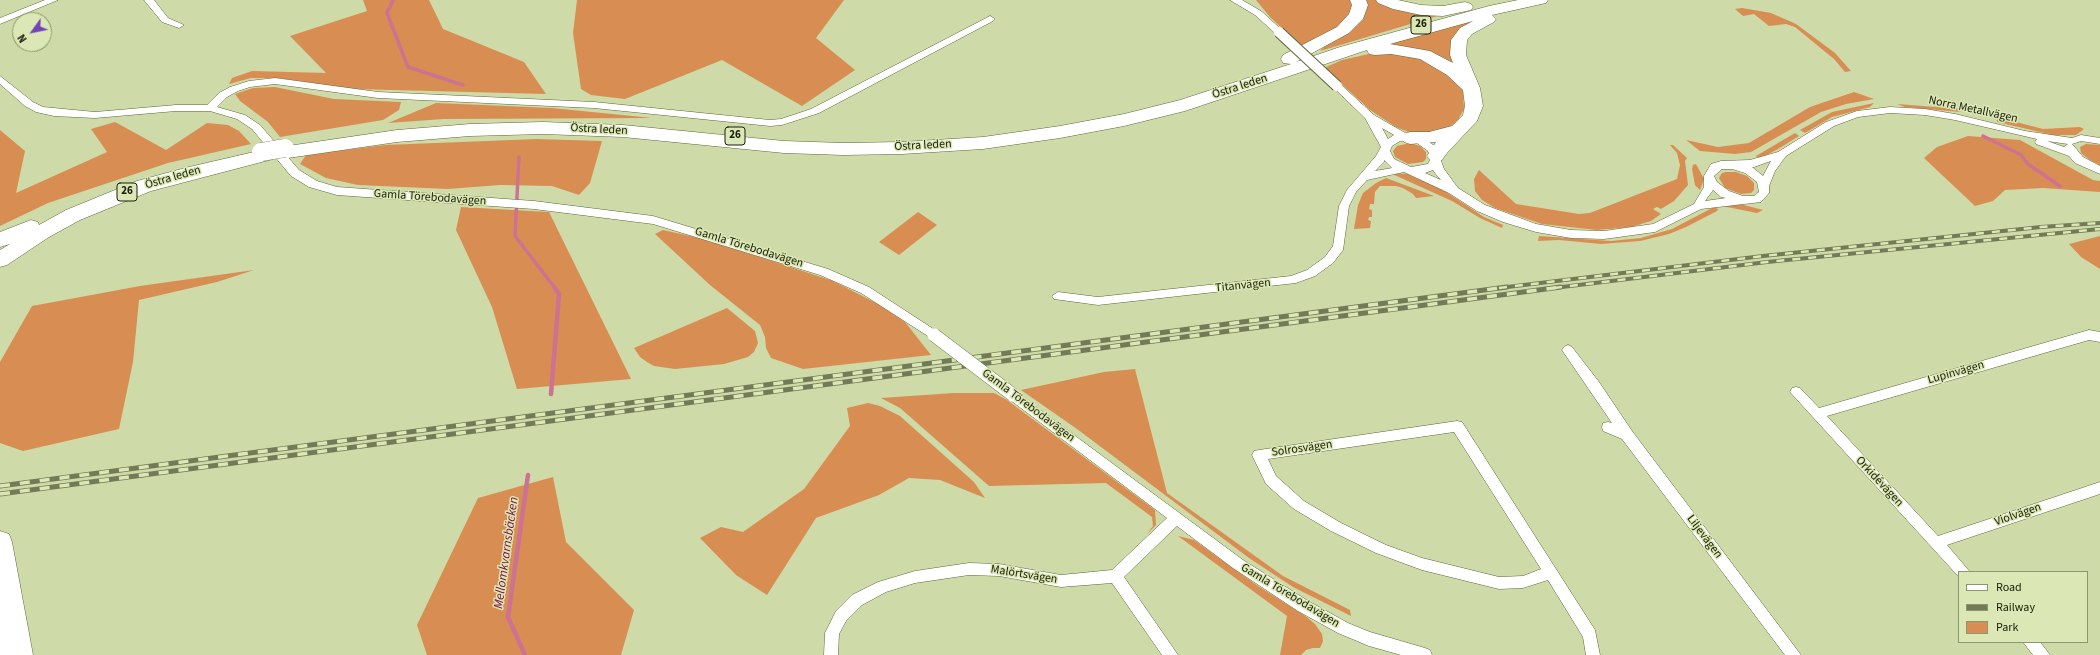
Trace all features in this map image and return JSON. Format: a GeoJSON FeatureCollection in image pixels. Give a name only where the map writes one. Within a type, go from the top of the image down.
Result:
{"type":"FeatureCollection","features":[{"type":"Feature","properties":{"kind":"highway"},"geometry":{"type":"LineString","coordinates":[[1184,102],[1216,86],[1280,63],[1324,42],[1343,30],[1357,16],[1360,5],[1358,0]]}},
{"type":"Feature","properties":{"kind":"highway"},"geometry":{"type":"LineString","coordinates":[[1384,0],[1399,6],[1421,10],[1443,11],[1505,0]]}},
{"type":"Feature","properties":{"kind":"highway","name":"Östra leden"},"geometry":{"type":"LineString","coordinates":[[1184,102],[1342,47],[1520,0]]}},
{"type":"Feature","properties":{"kind":"highway","name":"Östra leden"},"geometry":{"type":"LineString","coordinates":[[0,240],[144,182],[208,164],[287,150],[397,136],[470,130],[543,128],[623,131],[784,147],[843,149],[902,148],[983,143],[1060,132],[1124,120],[1346,51],[1489,11],[1540,0]]}},
{"type":"Feature","properties":{"kind":"highway"},"geometry":{"type":"LineString","coordinates":[[1435,159],[1439,150],[1471,117],[1474,106],[1471,88],[1458,55],[1459,40],[1466,31],[1478,23],[1498,15],[1557,0]]}},
{"type":"Feature","properties":{"kind":"highway"},"geometry":{"type":"LineString","coordinates":[[1184,102],[1224,96],[1334,59],[1373,50],[1385,49],[1418,54],[1439,62],[1453,71],[1471,88]]}},
{"type":"Feature","properties":{"kind":"highway"},"geometry":{"type":"LineString","coordinates":[[1408,137],[1429,138],[1458,130]]}},
{"type":"Feature","properties":{"kind":"highway","name":"Östra leden"},"geometry":{"type":"LineString","coordinates":[[0,260],[42,232],[79,213],[119,196],[144,186],[264,154]]}},
{"type":"Feature","properties":{"kind":"highway"},"geometry":{"type":"LineString","coordinates":[[0,542],[20,655]]}},
{"type":"Feature","properties":{"kind":"highway"},"geometry":{"type":"LineString","coordinates":[[0,609],[2,655]]}},
{"type":"Feature","properties":{"kind":"street"},"geometry":{"type":"LineString","coordinates":[[0,21],[52,0]]}},
{"type":"Feature","properties":{"kind":"street"},"geometry":{"type":"LineString","coordinates":[[149,0],[164,20],[179,25]]}},
{"type":"Feature","properties":{"kind":"street"},"geometry":{"type":"LineString","coordinates":[[1235,0],[1258,13],[1368,116],[1382,137],[1390,161],[1454,190],[1481,208],[1507,219],[1536,228],[1570,234],[1604,235],[1655,228],[1699,206],[1742,200]]}},
{"type":"Feature","properties":{"kind":"street"},"geometry":{"type":"LineString","coordinates":[[1252,0],[1258,13]]}},
{"type":"Feature","properties":{"kind":"street"},"geometry":{"type":"LineString","coordinates":[[210,108],[223,95],[234,89],[249,84],[275,81],[378,95],[594,105],[770,123],[782,122],[815,111],[990,19]]}},
{"type":"Feature","properties":{"kind":"street","name":"Gamla Törebodavägen"},"geometry":{"type":"LineString","coordinates":[[0,79],[29,104],[40,110],[54,113],[95,115],[176,108],[210,108],[241,117],[256,127],[295,173],[313,184],[336,191],[534,205],[653,220],[824,272],[866,290],[934,335],[1238,564],[1303,606],[1343,628],[1369,639],[1425,655]]}},
{"type":"Feature","properties":{"kind":"street","name":"Norra Metallvägen"},"geometry":{"type":"LineString","coordinates":[[1710,179],[1711,171],[1715,167],[1750,164],[1782,154],[1830,124],[1857,114],[1890,110],[1925,112],[1955,117],[2025,134],[2072,141],[2081,138],[2100,141]]}},
{"type":"Feature","properties":{"kind":"street"},"geometry":{"type":"LineString","coordinates":[[1368,116],[1408,137],[1428,144],[1439,170],[1454,190]]}},
{"type":"Feature","properties":{"kind":"street","name":"Norra Metallvägen"},"geometry":{"type":"LineString","coordinates":[[2025,134],[2073,154],[2086,164],[2100,170]]}},
{"type":"Feature","properties":{"kind":"street"},"geometry":{"type":"LineString","coordinates":[[1385,148],[1393,140],[1408,137]]}},
{"type":"Feature","properties":{"kind":"street"},"geometry":{"type":"LineString","coordinates":[[2072,141],[2070,149],[2073,154]]}},
{"type":"Feature","properties":{"kind":"street","name":"Titanvägen"},"geometry":{"type":"LineString","coordinates":[[1058,296],[1098,301],[1292,280],[1311,273],[1328,260],[1338,247],[1344,206],[1352,190],[1365,177],[1385,148]]}},
{"type":"Feature","properties":{"kind":"street","name":"Norra Metallvägen"},"geometry":{"type":"LineString","coordinates":[[1742,200],[1751,200],[1761,196],[1764,193],[1764,186],[1770,170],[1782,154]]}},
{"type":"Feature","properties":{"kind":"street"},"geometry":{"type":"LineString","coordinates":[[1365,177],[1407,170],[1426,169],[1435,159]]}},
{"type":"Feature","properties":{"kind":"street"},"geometry":{"type":"LineString","coordinates":[[1732,165],[1745,169],[1756,175],[1764,186]]}},
{"type":"Feature","properties":{"kind":"street"},"geometry":{"type":"LineString","coordinates":[[1699,206],[1700,200],[1709,188],[1710,179]]}},
{"type":"Feature","properties":{"kind":"street"},"geometry":{"type":"LineString","coordinates":[[1710,179],[1718,190],[1742,200]]}},
{"type":"Feature","properties":{"kind":"street","name":"Lupinvägen"},"geometry":{"type":"LineString","coordinates":[[1817,414],[2089,335],[2098,336]]}},
{"type":"Feature","properties":{"kind":"street"},"geometry":{"type":"LineString","coordinates":[[1568,350],[1606,402],[1627,435]]}},
{"type":"Feature","properties":{"kind":"street","name":"Orkidévägen"},"geometry":{"type":"LineString","coordinates":[[1796,392],[1962,571]]}},
{"type":"Feature","properties":{"kind":"street","name":"Solrosvägen"},"geometry":{"type":"LineString","coordinates":[[1551,572],[1523,582],[1499,582],[1422,564],[1381,549],[1336,527],[1299,505],[1271,480],[1259,455],[1458,426],[1551,572],[1590,635],[1593,655]]}},
{"type":"Feature","properties":{"kind":"street","name":"Liljevägen"},"geometry":{"type":"LineString","coordinates":[[1608,426],[1627,435],[1794,655]]}},
{"type":"Feature","properties":{"kind":"street","name":"Violvägen"},"geometry":{"type":"LineString","coordinates":[[1936,543],[2100,488]]}},
{"type":"Feature","properties":{"kind":"street"},"geometry":{"type":"LineString","coordinates":[[1171,655],[1170,651],[1115,576],[1138,556],[1176,518]]}},
{"type":"Feature","properties":{"kind":"street","name":"Malörtsvägen"},"geometry":{"type":"LineString","coordinates":[[830,655],[832,633],[841,616],[857,600],[883,588],[915,577],[969,569],[998,570],[1060,581],[1115,576]]}},
{"type":"Feature","properties":{"kind":"street"},"geometry":{"type":"LineString","coordinates":[[2031,643],[2043,655]]}},
{"type":"Feature","properties":{"kind":"green space"},"geometry":{"type":"Polygon","coordinates":[[[363,0],[429,0],[443,29],[524,62],[546,94],[353,89],[278,78],[251,78],[229,84],[232,78],[252,71],[326,73],[290,36],[367,11],[363,0]]]}},
{"type":"Feature","properties":{"kind":"green space"},"geometry":{"type":"Polygon","coordinates":[[[577,0],[844,0],[816,38],[855,70],[802,106],[722,60],[625,99],[591,95],[581,89],[573,33],[577,0]]]}},
{"type":"Feature","properties":{"kind":"green space"},"geometry":{"type":"Polygon","coordinates":[[[1256,0],[1354,0],[1348,21],[1305,50],[1270,17],[1256,0]]]}},
{"type":"Feature","properties":{"kind":"green space"},"geometry":{"type":"Polygon","coordinates":[[[1365,0],[1379,0],[1444,14],[1320,51],[1365,0]]]}},
{"type":"Feature","properties":{"kind":"green space"},"geometry":{"type":"Polygon","coordinates":[[[1742,8],[1771,13],[1796,24],[1835,53],[1851,71],[1845,72],[1834,59],[1795,27],[1786,24],[1769,26],[1754,14],[1743,16],[1735,9],[1742,8]]]}},
{"type":"Feature","properties":{"kind":"green space"},"geometry":{"type":"Polygon","coordinates":[[[1485,15],[1469,24],[1460,70],[1376,44],[1485,15]]]}},
{"type":"Feature","properties":{"kind":"green space"},"geometry":{"type":"Polygon","coordinates":[[[1391,52],[1426,60],[1455,79],[1463,91],[1464,109],[1457,122],[1444,130],[1425,134],[1411,133],[1396,127],[1370,110],[1324,68],[1342,60],[1373,53],[1391,52]]]}},
{"type":"Feature","properties":{"kind":"green space"},"geometry":{"type":"Polygon","coordinates":[[[275,87],[334,99],[401,102],[399,110],[383,120],[280,137],[268,122],[240,101],[235,94],[253,88],[275,87]]]}},
{"type":"Feature","properties":{"kind":"green space"},"geometry":{"type":"Polygon","coordinates":[[[1854,92],[1874,99],[1846,104],[1821,112],[1751,152],[1735,154],[1700,151],[1686,140],[1718,147],[1749,143],[1810,107],[1854,92]]]}},
{"type":"Feature","properties":{"kind":"green space"},"geometry":{"type":"Polygon","coordinates":[[[436,103],[552,108],[652,118],[444,119],[388,123],[436,103]]]}},
{"type":"Feature","properties":{"kind":"green space"},"geometry":{"type":"Polygon","coordinates":[[[1874,103],[1870,107],[1832,117],[1805,133],[1800,130],[1832,112],[1874,103]]]}},
{"type":"Feature","properties":{"kind":"green space"},"geometry":{"type":"Polygon","coordinates":[[[1897,104],[1962,109],[1994,118],[1961,110],[1961,112],[1905,107],[1897,104]]]}},
{"type":"Feature","properties":{"kind":"green space"},"geometry":{"type":"Polygon","coordinates":[[[1997,117],[2043,129],[2080,127],[2084,129],[2076,135],[2053,135],[1997,122],[1997,117]]]}},
{"type":"Feature","properties":{"kind":"green space"},"geometry":{"type":"Polygon","coordinates":[[[115,122],[166,150],[207,123],[228,125],[239,131],[251,144],[168,163],[48,203],[0,226],[0,130],[25,151],[16,193],[107,152],[91,129],[115,122]]]}},
{"type":"Feature","properties":{"kind":"green space"},"geometry":{"type":"Polygon","coordinates":[[[1795,133],[1799,136],[1778,149],[1759,159],[1756,156],[1795,133]]]}},
{"type":"Feature","properties":{"kind":"green space"},"geometry":{"type":"Polygon","coordinates":[[[1968,136],[2020,140],[2093,180],[2100,181],[2100,192],[2043,188],[2005,190],[1993,201],[1975,206],[1924,158],[1937,147],[1968,136]]]}},
{"type":"Feature","properties":{"kind":"green space"},"geometry":{"type":"Polygon","coordinates":[[[537,139],[602,141],[590,183],[579,195],[552,186],[500,185],[448,189],[358,185],[326,178],[300,164],[306,155],[385,145],[537,139]]]}},
{"type":"Feature","properties":{"kind":"green space"},"geometry":{"type":"Polygon","coordinates":[[[1410,143],[1420,146],[1426,152],[1426,159],[1423,162],[1408,164],[1395,157],[1393,151],[1397,146],[1410,143]]]}},
{"type":"Feature","properties":{"kind":"green space"},"geometry":{"type":"Polygon","coordinates":[[[2086,144],[2100,145],[2100,165],[2081,153],[2080,147],[2086,144]]]}},
{"type":"Feature","properties":{"kind":"green space"},"geometry":{"type":"Polygon","coordinates":[[[1670,145],[1673,145],[1687,158],[1685,161],[1688,185],[1674,201],[1661,209],[1657,207],[1653,209],[1661,214],[1651,221],[1631,227],[1597,230],[1542,224],[1495,208],[1482,200],[1475,191],[1474,179],[1479,170],[1516,204],[1579,214],[1590,213],[1677,179],[1680,165],[1677,153],[1670,145]]]}},
{"type":"Feature","properties":{"kind":"green space"},"geometry":{"type":"Polygon","coordinates":[[[1696,164],[1704,179],[1700,190],[1695,185],[1692,169],[1693,165],[1696,164]]]}},
{"type":"Feature","properties":{"kind":"green space"},"geometry":{"type":"Polygon","coordinates":[[[1736,172],[1747,176],[1754,183],[1754,190],[1751,193],[1741,194],[1725,188],[1719,178],[1722,173],[1736,172]]]}},
{"type":"Feature","properties":{"kind":"green space"},"geometry":{"type":"Polygon","coordinates":[[[1390,173],[1408,174],[1440,188],[1484,217],[1503,225],[1502,228],[1480,218],[1452,201],[1390,173]]]}},
{"type":"Feature","properties":{"kind":"green space"},"geometry":{"type":"Polygon","coordinates":[[[1386,178],[1434,196],[1416,198],[1413,194],[1403,188],[1396,186],[1380,186],[1375,192],[1374,204],[1370,204],[1369,209],[1372,210],[1372,217],[1369,217],[1368,220],[1371,221],[1370,228],[1354,229],[1358,205],[1363,193],[1376,183],[1386,178]]]}},
{"type":"Feature","properties":{"kind":"green space"},"geometry":{"type":"Polygon","coordinates":[[[1721,204],[1740,204],[1763,210],[1757,213],[1727,207],[1721,204]]]}},
{"type":"Feature","properties":{"kind":"green space"},"geometry":{"type":"Polygon","coordinates":[[[461,207],[549,212],[631,379],[517,389],[492,307],[456,230],[461,207]]]}},
{"type":"Feature","properties":{"kind":"green space"},"geometry":{"type":"Polygon","coordinates":[[[1714,207],[1718,209],[1717,211],[1686,227],[1669,234],[1640,241],[1601,244],[1559,240],[1538,241],[1539,236],[1611,241],[1641,238],[1672,229],[1714,207]]]}},
{"type":"Feature","properties":{"kind":"green space"},"geometry":{"type":"Polygon","coordinates":[[[918,212],[937,225],[899,255],[879,242],[918,212]]]}},
{"type":"Feature","properties":{"kind":"green space"},"geometry":{"type":"Polygon","coordinates":[[[663,230],[708,240],[833,281],[878,304],[905,322],[931,355],[803,369],[771,358],[766,348],[765,337],[760,325],[710,285],[655,234],[663,230]]]}},
{"type":"Feature","properties":{"kind":"green space"},"geometry":{"type":"Polygon","coordinates":[[[2100,236],[2100,269],[2081,257],[2069,244],[2100,236]]]}},
{"type":"Feature","properties":{"kind":"green space"},"geometry":{"type":"Polygon","coordinates":[[[254,270],[217,282],[139,300],[133,362],[119,429],[23,451],[0,443],[0,362],[32,306],[140,286],[254,270]]]}},
{"type":"Feature","properties":{"kind":"green space"},"geometry":{"type":"Polygon","coordinates":[[[727,308],[755,331],[758,343],[754,352],[748,357],[724,364],[675,369],[654,366],[640,357],[634,348],[727,308]]]}},
{"type":"Feature","properties":{"kind":"green space"},"geometry":{"type":"Polygon","coordinates":[[[1135,369],[1167,493],[1283,576],[1350,610],[1351,616],[1293,587],[1249,558],[1077,429],[1021,390],[1104,372],[1135,369]]]}},
{"type":"Feature","properties":{"kind":"green space"},"geometry":{"type":"Polygon","coordinates":[[[954,393],[994,393],[1007,400],[1155,510],[1156,525],[1147,534],[1153,526],[1152,517],[1106,483],[989,486],[900,408],[881,398],[954,393]]]}},
{"type":"Feature","properties":{"kind":"green space"},"geometry":{"type":"Polygon","coordinates":[[[868,403],[880,406],[900,416],[974,482],[985,498],[940,480],[909,478],[879,495],[816,518],[767,595],[736,575],[700,538],[721,527],[743,532],[804,489],[850,426],[847,408],[868,403]]]}},
{"type":"Feature","properties":{"kind":"green space"},"geometry":{"type":"Polygon","coordinates":[[[553,477],[566,542],[634,610],[621,655],[427,655],[417,625],[478,498],[553,477]]]}},
{"type":"Feature","properties":{"kind":"green space"},"geometry":{"type":"Polygon","coordinates":[[[1178,536],[1194,540],[1258,586],[1304,615],[1315,624],[1322,634],[1323,641],[1320,648],[1306,650],[1301,655],[1280,655],[1287,616],[1178,536]]]}},
{"type":"Feature","properties":{"kind":"waterway","name":"Mellomkvarnsbäcken"},"geometry":{"type":"LineString","coordinates":[[393,0],[387,13],[408,67],[463,85]]}},
{"type":"Feature","properties":{"kind":"waterway"},"geometry":{"type":"LineString","coordinates":[[1983,136],[2021,155],[2028,164],[2060,186]]}},
{"type":"Feature","properties":{"kind":"waterway","name":"Mellomkvarnsbäcken"},"geometry":{"type":"LineString","coordinates":[[519,157],[515,236],[555,288]]}},
{"type":"Feature","properties":{"kind":"waterway","name":"Mellomkvarnsbäcken"},"geometry":{"type":"LineString","coordinates":[[551,394],[559,294],[554,287]]}},
{"type":"Feature","properties":{"kind":"waterway","name":"Mellomkvarnsbäcken"},"geometry":{"type":"LineString","coordinates":[[525,655],[508,617],[528,475]]}},
{"type":"Feature","properties":{"kind":"railway"},"geometry":{"type":"LineString","coordinates":[[1504,287],[1763,256],[2041,227],[2100,223]]}},
{"type":"Feature","properties":{"kind":"railway"},"geometry":{"type":"LineString","coordinates":[[1554,288],[1767,262],[2100,229]]}},
{"type":"Feature","properties":{"kind":"railway"},"geometry":{"type":"LineString","coordinates":[[0,486],[1504,287]]}},
{"type":"Feature","properties":{"kind":"railway"},"geometry":{"type":"LineString","coordinates":[[1499,288],[1504,287]]}},
{"type":"Feature","properties":{"kind":"railway"},"geometry":{"type":"LineString","coordinates":[[0,494],[1561,287]]}}]}
